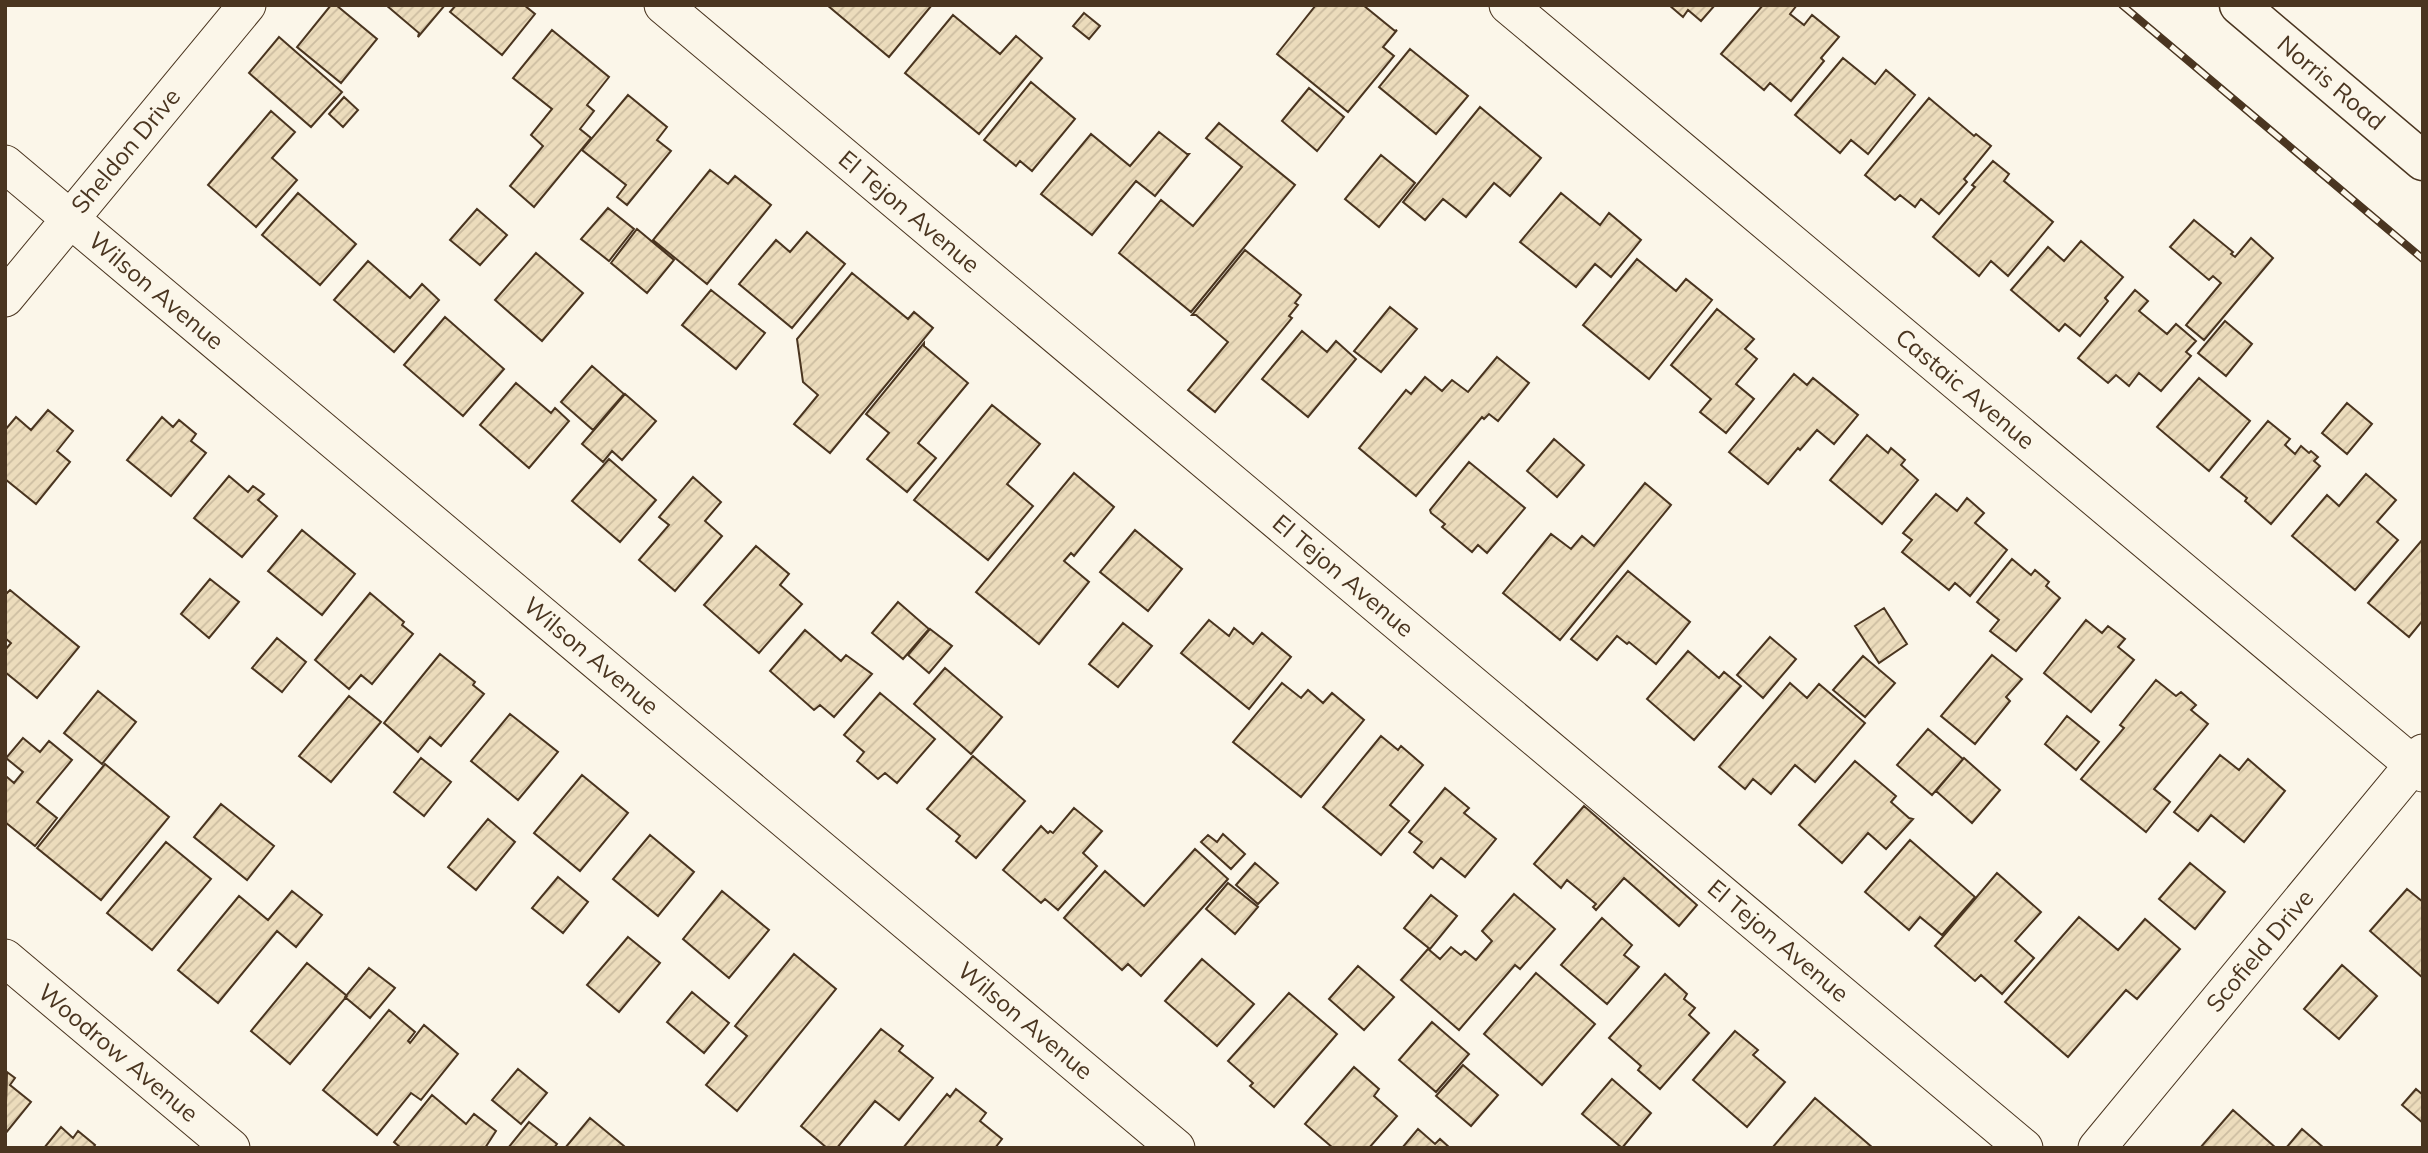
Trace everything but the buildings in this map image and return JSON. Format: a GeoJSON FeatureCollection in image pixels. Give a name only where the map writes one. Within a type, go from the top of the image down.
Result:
{"type":"FeatureCollection","features":[{"type":"Feature","properties":{"kind":"street","name":"Sheldon Drive"},"geometry":{"type":"LineString","coordinates":[[5,298],[247,5]]}},
{"type":"Feature","properties":{"kind":"street","name":"El Tejon Avenue"},"geometry":{"type":"LineString","coordinates":[[663,5],[2024,1148]]}},
{"type":"Feature","properties":{"kind":"street","name":"Castaic Avenue"},"geometry":{"type":"LineString","coordinates":[[1508,5],[2419,764]]}},
{"type":"Feature","properties":{"kind":"street","name":"Norris Road"},"geometry":{"type":"LineString","coordinates":[[2239,5],[2423,161]]}},
{"type":"Feature","properties":{"kind":"street","name":"Wilson Avenue"},"geometry":{"type":"LineString","coordinates":[[5,164],[1176,1148]]}},
{"type":"Feature","properties":{"kind":"street","name":"Scofield Drive"},"geometry":{"type":"LineString","coordinates":[[2097,1148],[2419,764]]}},
{"type":"Feature","properties":{"kind":"street","name":"Woodrow Avenue"},"geometry":{"type":"LineString","coordinates":[[5,958],[231,1148]]}},
{"type":"Feature","properties":{"kind":"railway"},"geometry":{"type":"LineString","coordinates":[[2122,5],[2423,259]]}}]}
